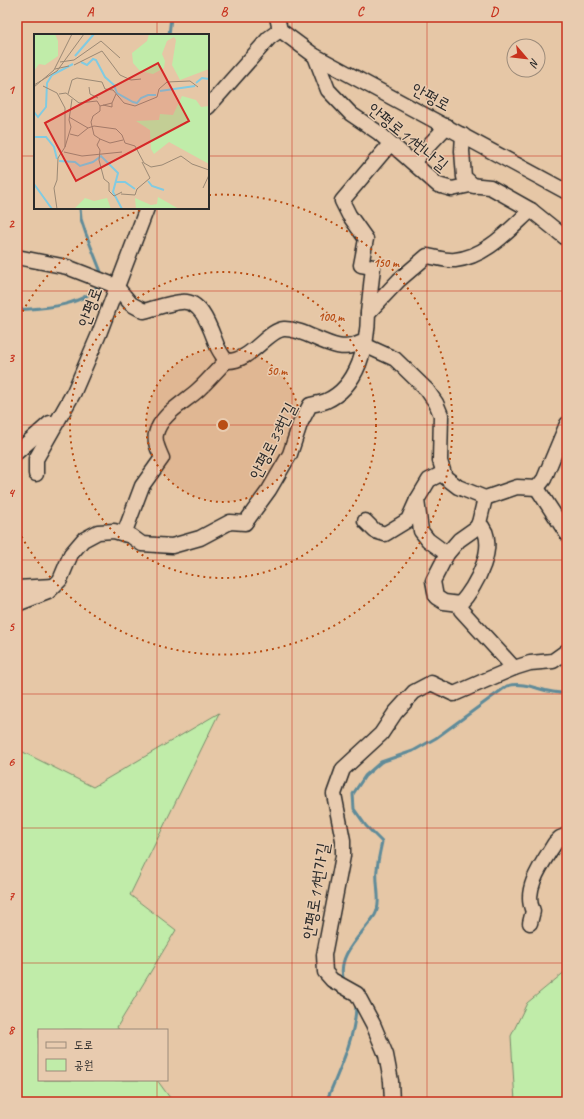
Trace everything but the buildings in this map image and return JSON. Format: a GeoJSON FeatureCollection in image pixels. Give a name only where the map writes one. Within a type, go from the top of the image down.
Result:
{"type":"FeatureCollection","features":[{"type":"Feature","properties":{"kind":"street","name":"안평로"},"geometry":{"type":"LineString","coordinates":[[209,106],[269,38],[279,23],[315,56],[567,192]]}},
{"type":"Feature","properties":{"kind":"street","name":"안평로11번나길"},"geometry":{"type":"LineString","coordinates":[[315,56],[328,90],[351,114],[379,133],[438,185],[452,189],[474,186],[490,187],[531,210],[567,239]]}},
{"type":"Feature","properties":{"kind":"street"},"geometry":{"type":"LineString","coordinates":[[413,162],[447,126]]}},
{"type":"Feature","properties":{"kind":"street"},"geometry":{"type":"LineString","coordinates":[[463,135],[462,151],[464,176],[474,186]]}},
{"type":"Feature","properties":{"kind":"street"},"geometry":{"type":"LineString","coordinates":[[365,346],[368,332],[368,313],[373,267],[361,265],[366,239],[349,215],[342,201],[390,144]]}},
{"type":"Feature","properties":{"kind":"street","name":"안평로"},"geometry":{"type":"LineString","coordinates":[[36,474],[36,459],[74,392],[99,334],[107,282],[146,209]]}},
{"type":"Feature","properties":{"kind":"street"},"geometry":{"type":"LineString","coordinates":[[368,313],[399,280],[427,256],[453,261],[470,257],[492,245],[531,210]]}},
{"type":"Feature","properties":{"kind":"street"},"geometry":{"type":"LineString","coordinates":[[17,257],[67,267],[107,282],[131,304],[144,312],[182,302],[196,306],[209,326],[222,355],[239,360],[281,330],[293,330],[331,345],[352,347],[360,343],[395,359],[427,390],[436,403],[440,415],[440,461],[445,477],[458,487],[485,498],[517,487],[537,488],[560,516],[567,534]]}},
{"type":"Feature","properties":{"kind":"street","name":"안평로33번길"},"geometry":{"type":"LineString","coordinates":[[124,534],[131,536],[142,544],[172,546],[200,538],[230,522],[245,523],[269,490],[290,454],[300,424],[310,405],[326,402],[341,392],[356,369],[365,346]]}},
{"type":"Feature","properties":{"kind":"street"},"geometry":{"type":"LineString","coordinates":[[17,604],[48,592],[60,580],[71,554],[83,540],[98,532],[114,531],[124,534],[142,486],[162,458],[155,440],[160,425],[169,413],[199,389],[222,355]]}},
{"type":"Feature","properties":{"kind":"street"},"geometry":{"type":"LineString","coordinates":[[17,452],[60,415]]}},
{"type":"Feature","properties":{"kind":"street"},"geometry":{"type":"LineString","coordinates":[[537,488],[544,479],[567,424]]}},
{"type":"Feature","properties":{"kind":"street"},"geometry":{"type":"LineString","coordinates":[[365,521],[375,531],[385,534],[408,520],[428,480],[443,472]]}},
{"type":"Feature","properties":{"kind":"street"},"geometry":{"type":"LineString","coordinates":[[460,604],[444,602],[436,597],[433,581],[447,554],[459,540],[476,528],[479,523],[485,498]]}},
{"type":"Feature","properties":{"kind":"street"},"geometry":{"type":"LineString","coordinates":[[417,500],[421,531],[428,540],[447,554]]}},
{"type":"Feature","properties":{"kind":"street"},"geometry":{"type":"LineString","coordinates":[[460,604],[466,598],[486,560],[488,540],[485,529],[479,523]]}},
{"type":"Feature","properties":{"kind":"street"},"geometry":{"type":"LineString","coordinates":[[17,588],[53,586]]}},
{"type":"Feature","properties":{"kind":"street"},"geometry":{"type":"LineString","coordinates":[[460,604],[461,610],[514,668]]}},
{"type":"Feature","properties":{"kind":"street","name":"안평로11번가길"},"geometry":{"type":"LineString","coordinates":[[392,1102],[391,1081],[386,1055],[373,1024],[357,994],[332,980],[325,972],[324,955],[343,856],[343,840],[334,794],[343,769],[381,734],[395,713],[414,692],[431,683],[454,694],[514,668],[530,663],[553,661],[567,650]]}},
{"type":"Feature","properties":{"kind":"street"},"geometry":{"type":"LineString","coordinates":[[530,923],[533,911],[529,903],[530,889],[555,843],[560,838],[567,835]]}},
{"type":"Feature","properties":{"kind":"green space"},"geometry":{"type":"Polygon","coordinates":[[[219,713],[130,895],[176,930],[117,1027],[118,1029],[38,1029],[38,1081],[158,1081],[173,1102],[17,1102],[17,749],[93,787],[219,713]]]}},
{"type":"Feature","properties":{"kind":"green space"},"geometry":{"type":"Polygon","coordinates":[[[567,970],[567,1102],[515,1102],[511,1036],[527,1003],[567,970]]]}},
{"type":"Feature","properties":{"kind":"waterway"},"geometry":{"type":"LineString","coordinates":[[169,34],[171,17]]}},
{"type":"Feature","properties":{"kind":"waterway"},"geometry":{"type":"LineString","coordinates":[[80,209],[81,219],[86,234],[103,277]]}},
{"type":"Feature","properties":{"kind":"waterway"},"geometry":{"type":"LineString","coordinates":[[17,310],[50,307],[73,302],[92,292],[100,284]]}},
{"type":"Feature","properties":{"kind":"waterway"},"geometry":{"type":"LineString","coordinates":[[344,981],[342,971],[343,962],[352,945],[375,915],[378,904],[377,874],[382,842],[366,826],[354,809],[353,794],[365,776],[381,762],[413,751],[436,738],[507,686],[522,685],[551,692],[567,693]]}},
{"type":"Feature","properties":{"kind":"waterway"},"geometry":{"type":"LineString","coordinates":[[326,1102],[350,1042],[356,1005]]}}]}
